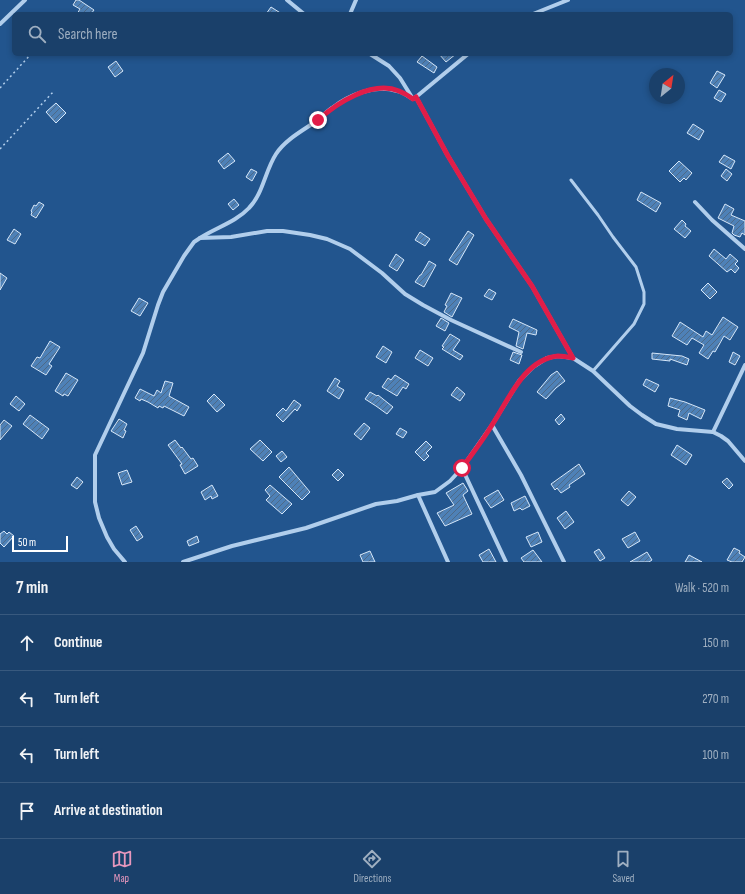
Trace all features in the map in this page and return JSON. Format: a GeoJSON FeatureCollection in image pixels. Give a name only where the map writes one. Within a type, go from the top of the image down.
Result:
{"type":"FeatureCollection","features":[{"type":"Feature","properties":{"kind":"street"},"geometry":{"type":"LineString","coordinates":[[13,12],[26,0]]}},
{"type":"Feature","properties":{"kind":"street"},"geometry":{"type":"LineString","coordinates":[[287,0],[302,12]]}},
{"type":"Feature","properties":{"kind":"street"},"geometry":{"type":"LineString","coordinates":[[351,12],[356,0]]}},
{"type":"Feature","properties":{"kind":"street"},"geometry":{"type":"LineString","coordinates":[[538,12],[568,0]]}},
{"type":"Feature","properties":{"kind":"street"},"geometry":{"type":"LineString","coordinates":[[0,24],[12,13]]}},
{"type":"Feature","properties":{"kind":"street"},"geometry":{"type":"LineString","coordinates":[[373,56],[390,66],[414,98],[486,219],[532,286],[573,358]]}},
{"type":"Feature","properties":{"kind":"street"},"geometry":{"type":"LineString","coordinates":[[414,98],[466,56]]}},
{"type":"Feature","properties":{"kind":"street"},"geometry":{"type":"LineString","coordinates":[[125,562],[114,549],[99,518],[95,502],[95,455],[143,353],[163,292],[184,256],[194,242],[242,215],[250,208],[257,197],[275,155],[282,146],[299,132],[318,120],[330,109],[352,96],[381,89],[399,91],[414,98]]}},
{"type":"Feature","properties":{"kind":"street"},"geometry":{"type":"LineString","coordinates":[[695,202],[712,220],[745,249]]}},
{"type":"Feature","properties":{"kind":"street"},"geometry":{"type":"LineString","coordinates":[[200,238],[231,237],[273,231],[310,234],[327,239],[350,250],[382,273],[405,294],[423,305],[522,352]]}},
{"type":"Feature","properties":{"kind":"street"},"geometry":{"type":"LineString","coordinates":[[183,562],[232,546],[306,528],[376,504],[397,501],[435,492],[450,481],[462,468],[492,425],[519,381],[533,367],[547,358],[558,356],[573,358],[593,371],[630,406],[642,416],[656,424],[677,430],[713,432],[728,442],[745,461]]}},
{"type":"Feature","properties":{"kind":"street"},"geometry":{"type":"LineString","coordinates":[[713,432],[745,365]]}},
{"type":"Feature","properties":{"kind":"street"},"geometry":{"type":"LineString","coordinates":[[492,425],[521,475],[564,562]]}},
{"type":"Feature","properties":{"kind":"street"},"geometry":{"type":"LineString","coordinates":[[462,468],[506,562]]}},
{"type":"Feature","properties":{"kind":"street"},"geometry":{"type":"LineString","coordinates":[[418,495],[448,562]]}},
{"type":"Feature","properties":{"kind":"lane"},"geometry":{"type":"LineString","coordinates":[[571,180],[598,215],[612,237],[636,267],[644,292],[644,304],[634,324],[593,371]]}},
{"type":"Feature","properties":{"kind":"path"},"geometry":{"type":"LineString","coordinates":[[0,88],[29,56]]}},
{"type":"Feature","properties":{"kind":"path"},"geometry":{"type":"LineString","coordinates":[[0,150],[54,90]]}},
{"type":"Feature","properties":{"kind":"building"},"geometry":{"type":"Polygon","coordinates":[[[76,0],[79,0],[94,10],[92,12],[78,12],[80,9],[73,5],[76,0]]]}},
{"type":"Feature","properties":{"kind":"building"},"geometry":{"type":"Polygon","coordinates":[[[271,7],[279,12],[267,12],[271,7]]]}},
{"type":"Feature","properties":{"kind":"building"},"geometry":{"type":"Polygon","coordinates":[[[422,56],[437,67],[434,73],[417,62],[422,56]]]}},
{"type":"Feature","properties":{"kind":"building"},"geometry":{"type":"Polygon","coordinates":[[[441,56],[454,56],[446,62],[441,56]]]}},
{"type":"Feature","properties":{"kind":"building"},"geometry":{"type":"Polygon","coordinates":[[[116,61],[123,71],[115,77],[108,67],[116,61]]]}},
{"type":"Feature","properties":{"kind":"building"},"geometry":{"type":"Polygon","coordinates":[[[717,71],[725,75],[717,88],[710,83],[717,71]]]}},
{"type":"Feature","properties":{"kind":"building"},"geometry":{"type":"Polygon","coordinates":[[[719,90],[726,94],[721,102],[714,98],[719,90]]]}},
{"type":"Feature","properties":{"kind":"building"},"geometry":{"type":"Polygon","coordinates":[[[56,103],[66,113],[56,123],[46,112],[56,103]]]}},
{"type":"Feature","properties":{"kind":"building"},"geometry":{"type":"Polygon","coordinates":[[[693,124],[704,131],[699,140],[687,133],[693,124]]]}},
{"type":"Feature","properties":{"kind":"building"},"geometry":{"type":"Polygon","coordinates":[[[228,153],[235,161],[224,169],[218,161],[228,153]]]}},
{"type":"Feature","properties":{"kind":"building"},"geometry":{"type":"Polygon","coordinates":[[[724,155],[735,161],[731,169],[719,162],[724,155]]]}},
{"type":"Feature","properties":{"kind":"building"},"geometry":{"type":"Polygon","coordinates":[[[679,161],[692,173],[686,180],[684,178],[680,182],[669,171],[679,161]]]}},
{"type":"Feature","properties":{"kind":"building"},"geometry":{"type":"Polygon","coordinates":[[[251,169],[257,172],[252,181],[246,177],[251,169]]]}},
{"type":"Feature","properties":{"kind":"building"},"geometry":{"type":"Polygon","coordinates":[[[726,169],[732,174],[727,181],[721,176],[726,169]]]}},
{"type":"Feature","properties":{"kind":"building"},"geometry":{"type":"Polygon","coordinates":[[[641,192],[661,203],[656,212],[637,200],[641,192]]]}},
{"type":"Feature","properties":{"kind":"building"},"geometry":{"type":"Polygon","coordinates":[[[234,199],[239,205],[233,210],[228,204],[234,199]]]}},
{"type":"Feature","properties":{"kind":"building"},"geometry":{"type":"Polygon","coordinates":[[[39,202],[44,205],[36,218],[31,215],[31,211],[34,205],[36,206],[39,202]]]}},
{"type":"Feature","properties":{"kind":"building"},"geometry":{"type":"Polygon","coordinates":[[[725,204],[734,209],[731,215],[745,221],[745,235],[742,233],[740,237],[734,235],[732,233],[734,226],[718,218],[725,204]]]}},
{"type":"Feature","properties":{"kind":"building"},"geometry":{"type":"Polygon","coordinates":[[[682,220],[686,224],[685,226],[691,231],[685,238],[674,229],[682,220]]]}},
{"type":"Feature","properties":{"kind":"building"},"geometry":{"type":"Polygon","coordinates":[[[14,229],[21,234],[15,244],[7,240],[14,229]]]}},
{"type":"Feature","properties":{"kind":"building"},"geometry":{"type":"Polygon","coordinates":[[[468,231],[474,235],[457,265],[449,260],[468,231]]]}},
{"type":"Feature","properties":{"kind":"building"},"geometry":{"type":"Polygon","coordinates":[[[420,232],[430,239],[425,246],[415,240],[420,232]]]}},
{"type":"Feature","properties":{"kind":"building"},"geometry":{"type":"Polygon","coordinates":[[[714,249],[726,259],[730,254],[738,261],[735,264],[739,268],[735,273],[731,269],[727,272],[709,256],[714,249]]]}},
{"type":"Feature","properties":{"kind":"building"},"geometry":{"type":"Polygon","coordinates":[[[396,254],[404,260],[397,271],[389,266],[396,254]]]}},
{"type":"Feature","properties":{"kind":"building"},"geometry":{"type":"Polygon","coordinates":[[[429,261],[436,265],[424,287],[415,282],[429,261]]]}},
{"type":"Feature","properties":{"kind":"building"},"geometry":{"type":"Polygon","coordinates":[[[0,273],[7,278],[0,290],[0,273]]]}},
{"type":"Feature","properties":{"kind":"building"},"geometry":{"type":"Polygon","coordinates":[[[708,283],[717,292],[710,299],[701,290],[708,283]]]}},
{"type":"Feature","properties":{"kind":"building"},"geometry":{"type":"Polygon","coordinates":[[[489,289],[496,293],[492,300],[484,296],[489,289]]]}},
{"type":"Feature","properties":{"kind":"building"},"geometry":{"type":"Polygon","coordinates":[[[451,293],[462,298],[452,317],[444,312],[447,306],[445,305],[451,293]]]}},
{"type":"Feature","properties":{"kind":"building"},"geometry":{"type":"Polygon","coordinates":[[[139,298],[148,303],[140,316],[131,311],[139,298]]]}},
{"type":"Feature","properties":{"kind":"building"},"geometry":{"type":"Polygon","coordinates":[[[723,317],[738,327],[730,340],[724,336],[715,352],[713,351],[708,359],[699,353],[704,345],[692,338],[687,345],[672,336],[680,322],[703,337],[706,331],[712,335],[723,317]]]}},
{"type":"Feature","properties":{"kind":"building"},"geometry":{"type":"Polygon","coordinates":[[[441,318],[449,323],[445,331],[436,326],[441,318]]]}},
{"type":"Feature","properties":{"kind":"building"},"geometry":{"type":"Polygon","coordinates":[[[513,319],[537,330],[536,335],[527,333],[523,349],[516,346],[519,332],[509,327],[513,319]]]}},
{"type":"Feature","properties":{"kind":"building"},"geometry":{"type":"Polygon","coordinates":[[[450,334],[460,340],[453,350],[463,356],[460,360],[442,349],[444,347],[442,346],[450,334]]]}},
{"type":"Feature","properties":{"kind":"building"},"geometry":{"type":"Polygon","coordinates":[[[50,341],[60,347],[49,364],[52,366],[46,375],[31,366],[37,357],[40,358],[50,341]]]}},
{"type":"Feature","properties":{"kind":"building"},"geometry":{"type":"Polygon","coordinates":[[[383,346],[392,352],[386,363],[376,357],[383,346]]]}},
{"type":"Feature","properties":{"kind":"building"},"geometry":{"type":"Polygon","coordinates":[[[420,350],[433,358],[428,366],[415,358],[420,350]]]}},
{"type":"Feature","properties":{"kind":"building"},"geometry":{"type":"Polygon","coordinates":[[[513,352],[522,355],[519,364],[510,360],[513,352]]]}},
{"type":"Feature","properties":{"kind":"building"},"geometry":{"type":"Polygon","coordinates":[[[733,352],[740,356],[735,365],[729,362],[733,352]]]}},
{"type":"Feature","properties":{"kind":"building"},"geometry":{"type":"Polygon","coordinates":[[[652,353],[682,356],[689,359],[687,365],[670,359],[670,361],[652,359],[652,353]]]}},
{"type":"Feature","properties":{"kind":"building"},"geometry":{"type":"Polygon","coordinates":[[[557,371],[565,381],[546,399],[537,392],[551,375],[557,371]]]}},
{"type":"Feature","properties":{"kind":"building"},"geometry":{"type":"Polygon","coordinates":[[[66,373],[78,380],[68,396],[64,394],[63,396],[55,391],[66,373]]]}},
{"type":"Feature","properties":{"kind":"building"},"geometry":{"type":"Polygon","coordinates":[[[395,375],[409,384],[406,389],[403,387],[397,396],[382,387],[388,378],[391,380],[395,375]]]}},
{"type":"Feature","properties":{"kind":"building"},"geometry":{"type":"Polygon","coordinates":[[[335,378],[340,381],[337,386],[344,390],[339,399],[327,391],[335,378]]]}},
{"type":"Feature","properties":{"kind":"building"},"geometry":{"type":"Polygon","coordinates":[[[646,379],[659,385],[655,392],[643,385],[646,379]]]}},
{"type":"Feature","properties":{"kind":"building"},"geometry":{"type":"Polygon","coordinates":[[[165,381],[173,383],[169,396],[189,407],[184,416],[164,406],[163,408],[159,406],[158,408],[148,402],[141,399],[140,401],[135,398],[140,389],[154,396],[157,390],[161,393],[165,381]]]}},
{"type":"Feature","properties":{"kind":"building"},"geometry":{"type":"Polygon","coordinates":[[[457,387],[465,394],[460,401],[451,395],[457,387]]]}},
{"type":"Feature","properties":{"kind":"building"},"geometry":{"type":"Polygon","coordinates":[[[370,392],[377,396],[378,395],[393,407],[387,414],[365,399],[370,392]]]}},
{"type":"Feature","properties":{"kind":"building"},"geometry":{"type":"Polygon","coordinates":[[[214,394],[225,405],[217,412],[207,401],[214,394]]]}},
{"type":"Feature","properties":{"kind":"building"},"geometry":{"type":"Polygon","coordinates":[[[16,396],[25,404],[19,411],[10,404],[16,396]]]}},
{"type":"Feature","properties":{"kind":"building"},"geometry":{"type":"Polygon","coordinates":[[[670,398],[705,410],[701,419],[689,413],[687,420],[678,416],[680,410],[668,406],[670,398]]]}},
{"type":"Feature","properties":{"kind":"building"},"geometry":{"type":"Polygon","coordinates":[[[294,400],[301,405],[297,411],[295,409],[283,422],[276,415],[283,408],[286,411],[294,400]]]}},
{"type":"Feature","properties":{"kind":"building"},"geometry":{"type":"Polygon","coordinates":[[[561,414],[565,419],[559,425],[555,420],[561,414]]]}},
{"type":"Feature","properties":{"kind":"building"},"geometry":{"type":"Polygon","coordinates":[[[30,415],[49,429],[42,439],[23,424],[30,415]]]}},
{"type":"Feature","properties":{"kind":"building"},"geometry":{"type":"Polygon","coordinates":[[[119,419],[127,424],[124,430],[126,431],[123,438],[111,431],[119,419]]]}},
{"type":"Feature","properties":{"kind":"building"},"geometry":{"type":"Polygon","coordinates":[[[4,420],[12,426],[0,440],[0,425],[4,420]]]}},
{"type":"Feature","properties":{"kind":"building"},"geometry":{"type":"Polygon","coordinates":[[[364,423],[370,428],[361,440],[354,434],[364,423]]]}},
{"type":"Feature","properties":{"kind":"building"},"geometry":{"type":"Polygon","coordinates":[[[400,428],[407,432],[403,438],[396,434],[400,428]]]}},
{"type":"Feature","properties":{"kind":"building"},"geometry":{"type":"Polygon","coordinates":[[[175,440],[191,459],[193,458],[198,466],[185,474],[180,465],[182,464],[168,445],[175,440]]]}},
{"type":"Feature","properties":{"kind":"building"},"geometry":{"type":"Polygon","coordinates":[[[260,440],[272,452],[263,461],[250,449],[260,440]]]}},
{"type":"Feature","properties":{"kind":"building"},"geometry":{"type":"Polygon","coordinates":[[[426,441],[432,447],[426,453],[429,456],[424,461],[415,452],[426,441]]]}},
{"type":"Feature","properties":{"kind":"building"},"geometry":{"type":"Polygon","coordinates":[[[677,445],[692,455],[686,465],[671,455],[677,445]]]}},
{"type":"Feature","properties":{"kind":"building"},"geometry":{"type":"Polygon","coordinates":[[[282,451],[287,457],[281,462],[276,456],[282,451]]]}},
{"type":"Feature","properties":{"kind":"building"},"geometry":{"type":"Polygon","coordinates":[[[579,464],[585,474],[569,485],[570,487],[561,493],[557,488],[555,490],[551,484],[579,464]]]}},
{"type":"Feature","properties":{"kind":"building"},"geometry":{"type":"Polygon","coordinates":[[[289,467],[310,492],[302,500],[279,477],[289,467]]]}},
{"type":"Feature","properties":{"kind":"building"},"geometry":{"type":"Polygon","coordinates":[[[338,469],[344,475],[338,481],[332,475],[338,469]]]}},
{"type":"Feature","properties":{"kind":"building"},"geometry":{"type":"Polygon","coordinates":[[[127,470],[132,482],[122,485],[118,473],[127,470]]]}},
{"type":"Feature","properties":{"kind":"building"},"geometry":{"type":"Polygon","coordinates":[[[77,477],[83,482],[77,489],[71,485],[77,477]]]}},
{"type":"Feature","properties":{"kind":"building"},"geometry":{"type":"Polygon","coordinates":[[[727,478],[733,485],[729,489],[722,482],[727,478]]]}},
{"type":"Feature","properties":{"kind":"building"},"geometry":{"type":"Polygon","coordinates":[[[463,483],[468,491],[463,495],[472,514],[445,526],[437,513],[454,505],[446,493],[463,483]]]}},
{"type":"Feature","properties":{"kind":"building"},"geometry":{"type":"Polygon","coordinates":[[[212,485],[218,496],[212,499],[211,496],[205,500],[201,492],[212,485]]]}},
{"type":"Feature","properties":{"kind":"building"},"geometry":{"type":"Polygon","coordinates":[[[270,485],[292,504],[282,514],[266,500],[270,496],[265,490],[270,485]]]}},
{"type":"Feature","properties":{"kind":"building"},"geometry":{"type":"Polygon","coordinates":[[[498,490],[504,500],[491,508],[484,498],[498,490]]]}},
{"type":"Feature","properties":{"kind":"building"},"geometry":{"type":"Polygon","coordinates":[[[629,491],[636,497],[628,506],[621,500],[629,491]]]}},
{"type":"Feature","properties":{"kind":"building"},"geometry":{"type":"Polygon","coordinates":[[[525,496],[530,506],[522,510],[520,508],[514,511],[511,503],[525,496]]]}},
{"type":"Feature","properties":{"kind":"building"},"geometry":{"type":"Polygon","coordinates":[[[566,511],[574,522],[565,529],[557,518],[566,511]]]}},
{"type":"Feature","properties":{"kind":"building"},"geometry":{"type":"Polygon","coordinates":[[[136,526],[143,537],[137,541],[130,530],[136,526]]]}},
{"type":"Feature","properties":{"kind":"building"},"geometry":{"type":"Polygon","coordinates":[[[4,531],[7,534],[9,532],[14,536],[4,547],[0,543],[0,534],[4,531]]]}},
{"type":"Feature","properties":{"kind":"building"},"geometry":{"type":"Polygon","coordinates":[[[538,532],[542,542],[531,547],[526,537],[538,532]]]}},
{"type":"Feature","properties":{"kind":"building"},"geometry":{"type":"Polygon","coordinates":[[[635,532],[640,541],[628,548],[622,539],[635,532]]]}},
{"type":"Feature","properties":{"kind":"building"},"geometry":{"type":"Polygon","coordinates":[[[197,536],[199,542],[189,546],[187,541],[197,536]]]}},
{"type":"Feature","properties":{"kind":"building"},"geometry":{"type":"Polygon","coordinates":[[[734,548],[740,551],[739,553],[745,557],[742,562],[732,562],[727,560],[734,548]]]}},
{"type":"Feature","properties":{"kind":"building"},"geometry":{"type":"Polygon","coordinates":[[[489,549],[496,562],[483,562],[479,555],[489,549]]]}},
{"type":"Feature","properties":{"kind":"building"},"geometry":{"type":"Polygon","coordinates":[[[599,549],[605,558],[600,561],[594,552],[599,549]]]}},
{"type":"Feature","properties":{"kind":"building"},"geometry":{"type":"Polygon","coordinates":[[[533,550],[542,562],[524,562],[521,558],[533,550]]]}},
{"type":"Feature","properties":{"kind":"building"},"geometry":{"type":"Polygon","coordinates":[[[370,551],[375,562],[363,562],[360,555],[370,551]]]}},
{"type":"Feature","properties":{"kind":"building"},"geometry":{"type":"Polygon","coordinates":[[[647,552],[652,560],[649,562],[630,562],[647,552]]]}},
{"type":"Feature","properties":{"kind":"building"},"geometry":{"type":"Polygon","coordinates":[[[689,555],[702,562],[685,562],[689,555]]]}},
{"type":"Feature","properties":{"kind":"route"},"geometry":{"type":"LineString","coordinates":[[318,120],[342,101],[364,92],[390,89],[399,91],[413,99],[416,97],[460,176],[486,219],[532,286],[573,358],[558,356],[547,358],[533,367],[519,381],[492,425],[462,468]]}}]}
